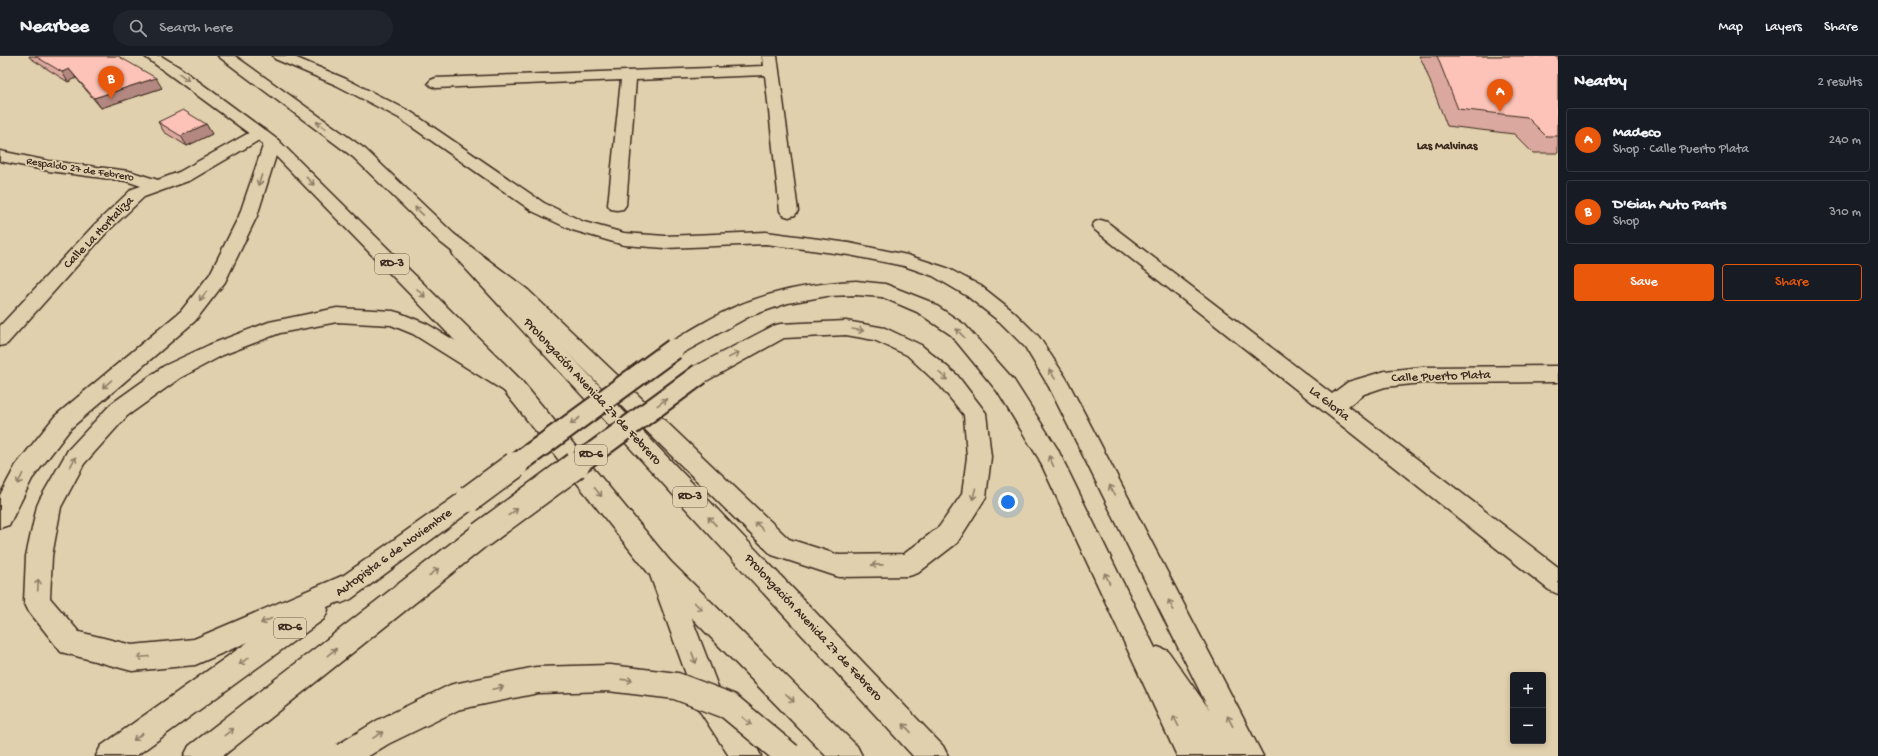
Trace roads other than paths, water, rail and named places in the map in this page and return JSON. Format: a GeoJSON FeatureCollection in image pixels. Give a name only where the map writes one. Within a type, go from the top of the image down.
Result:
{"type":"FeatureCollection","features":[{"type":"Feature","properties":{"kind":"main road","name":"RD-3"},"geometry":{"type":"LineString","coordinates":[[151,56],[174,70],[266,138],[512,385],[661,569],[847,756]]}},
{"type":"Feature","properties":{"kind":"main road","name":"Prolongación Avenida 27 de Febrero"},"geometry":{"type":"LineString","coordinates":[[225,56],[239,64],[359,153],[447,238],[934,756]]}},
{"type":"Feature","properties":{"kind":"main road"},"geometry":{"type":"LineString","coordinates":[[280,56],[341,82],[405,115],[538,207],[578,226],[624,239],[665,242],[766,238],[849,249],[907,261],[940,272],[974,291],[1007,317],[1032,342],[1058,384],[1248,756]]}},
{"type":"Feature","properties":{"kind":"main road"},"geometry":{"type":"LineString","coordinates":[[436,83],[629,76],[770,63],[789,211]]}},
{"type":"Feature","properties":{"kind":"main road"},"geometry":{"type":"LineString","coordinates":[[617,205],[629,76]]}},
{"type":"Feature","properties":{"kind":"main road","name":"Calle La Hortaliza"},"geometry":{"type":"LineString","coordinates":[[0,339],[101,228],[138,193],[186,176],[266,138]]}},
{"type":"Feature","properties":{"kind":"main road"},"geometry":{"type":"LineString","coordinates":[[0,518],[24,472],[63,422],[188,316],[218,277],[248,216],[266,138]]}},
{"type":"Feature","properties":{"kind":"main road","name":"Respaldo 27 de Febrero"},"geometry":{"type":"LineString","coordinates":[[0,156],[49,166],[129,176],[159,186]]}},
{"type":"Feature","properties":{"kind":"main road","name":"La Gloria"},"geometry":{"type":"LineString","coordinates":[[1101,226],[1558,582]]}},
{"type":"Feature","properties":{"kind":"main road","name":"RD-6"},"geometry":{"type":"LineString","coordinates":[[199,756],[481,535],[700,374],[780,331],[846,328],[878,333],[914,350],[949,381],[975,413],[979,457],[974,497],[948,535],[909,565],[839,566],[782,547],[521,295],[447,238]]}},
{"type":"Feature","properties":{"kind":"main road","name":"Autopista 6 de Noviembre"},"geometry":{"type":"LineString","coordinates":[[111,756],[353,583],[674,349],[743,311],[785,297],[827,289],[856,288],[885,292],[924,307],[958,330],[1005,384],[1048,455],[1120,604]]}},
{"type":"Feature","properties":{"kind":"main road"},"geometry":{"type":"LineString","coordinates":[[353,583],[195,652],[132,658],[71,643],[37,602],[39,556],[49,506],[76,457],[119,410],[172,372],[216,350],[276,327],[337,315],[393,318],[420,329],[512,385]]}},
{"type":"Feature","properties":{"kind":"main road","name":"Calle Puerto Plata"},"geometry":{"type":"LineString","coordinates":[[1332,406],[1356,388],[1385,379],[1422,375],[1558,374]]}},
{"type":"Feature","properties":{"kind":"main road","name":"RD-3"},"geometry":{"type":"LineString","coordinates":[[661,569],[709,700],[746,756]]}},
{"type":"Feature","properties":{"kind":"main road"},"geometry":{"type":"LineString","coordinates":[[1120,604],[1192,756]]}},
{"type":"Feature","properties":{"kind":"main road"},"geometry":{"type":"LineString","coordinates":[[1120,604],[1225,756]]}},
{"type":"Feature","properties":{"kind":"main road"},"geometry":{"type":"LineString","coordinates":[[344,756],[383,732],[455,697],[537,680],[609,678],[676,686],[729,706],[789,756]]}},
{"type":"Feature","properties":{"kind":"place","name":"D'Giah Auto Parts"},"geometry":{"type":"Point","coordinates":[111,99]}},
{"type":"Feature","properties":{"kind":"place","name":"Madeco"},"geometry":{"type":"Point","coordinates":[1500,112]}},
{"type":"Feature","properties":{"kind":"district","name":"Las Malvinas"},"geometry":{"type":"Point","coordinates":[1447,147]}}]}
